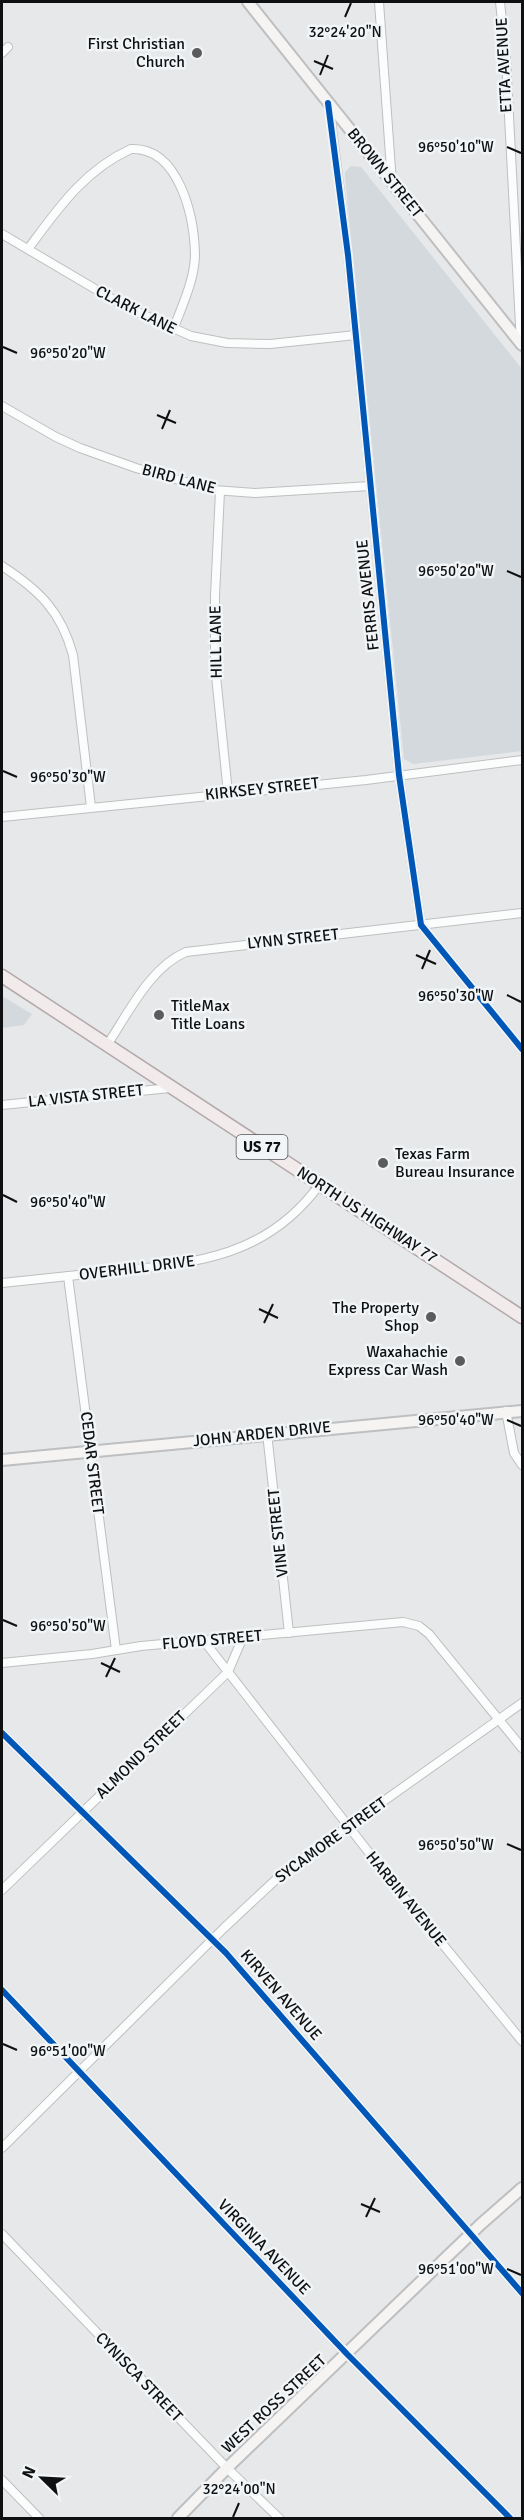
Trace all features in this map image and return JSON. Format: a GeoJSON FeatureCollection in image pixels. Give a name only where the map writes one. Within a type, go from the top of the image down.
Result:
{"type":"FeatureCollection","features":[{"type":"Feature","properties":{"kind":"main road","name":"NORTH US HIGHWAY 77"},"geometry":{"type":"LineString","coordinates":[[2,976],[522,1317]]}},
{"type":"Feature","properties":{"kind":"street","name":"BROWN STREET"},"geometry":{"type":"LineString","coordinates":[[248,2],[522,344]]}},
{"type":"Feature","properties":{"kind":"street"},"geometry":{"type":"LineString","coordinates":[[380,2],[392,183]]}},
{"type":"Feature","properties":{"kind":"street","name":"ETTA AVENUE"},"geometry":{"type":"LineString","coordinates":[[500,2],[506,59],[522,344]]}},
{"type":"Feature","properties":{"kind":"street","name":"FERRIS AVENUE"},"geometry":{"type":"LineString","coordinates":[[328,103],[356,335],[399,775],[421,925]]}},
{"type":"Feature","properties":{"kind":"street"},"geometry":{"type":"LineString","coordinates":[[28,249],[58,207],[94,171],[131,149],[152,152],[167,165],[181,184],[189,211],[195,255],[189,286],[173,330]]}},
{"type":"Feature","properties":{"kind":"street","name":"CLARK LANE"},"geometry":{"type":"LineString","coordinates":[[2,234],[124,306],[173,330],[201,339],[260,344],[356,335]]}},
{"type":"Feature","properties":{"kind":"street","name":"BIRD LANE"},"geometry":{"type":"LineString","coordinates":[[2,406],[80,448],[136,468],[220,491],[255,493],[370,486]]}},
{"type":"Feature","properties":{"kind":"street","name":"HILL LANE"},"geometry":{"type":"LineString","coordinates":[[220,491],[215,596],[216,666],[228,793]]}},
{"type":"Feature","properties":{"kind":"street"},"geometry":{"type":"LineString","coordinates":[[2,566],[37,591],[62,623],[69,638],[91,807]]}},
{"type":"Feature","properties":{"kind":"street","name":"KIRKSEY STREET"},"geometry":{"type":"LineString","coordinates":[[2,817],[522,760]]}},
{"type":"Feature","properties":{"kind":"street","name":"LYNN STREET"},"geometry":{"type":"LineString","coordinates":[[107,1045],[158,972],[177,956],[186,952],[522,913]]}},
{"type":"Feature","properties":{"kind":"street"},"geometry":{"type":"LineString","coordinates":[[421,925],[522,1049]]}},
{"type":"Feature","properties":{"kind":"street","name":"LA VISTA STREET"},"geometry":{"type":"LineString","coordinates":[[2,1106],[171,1087]]}},
{"type":"Feature","properties":{"kind":"street","name":"OVERHILL DRIVE"},"geometry":{"type":"LineString","coordinates":[[2,1283],[191,1263],[220,1255],[286,1222],[310,1198],[320,1184]]}},
{"type":"Feature","properties":{"kind":"street","name":"CEDAR STREET"},"geometry":{"type":"LineString","coordinates":[[68,1276],[116,1650]]}},
{"type":"Feature","properties":{"kind":"street"},"geometry":{"type":"LineString","coordinates":[[506,1411],[514,1453],[522,1465]]}},
{"type":"Feature","properties":{"kind":"street","name":"JOHN ARDEN DRIVE"},"geometry":{"type":"LineString","coordinates":[[2,1460],[267,1433],[522,1411]]}},
{"type":"Feature","properties":{"kind":"street","name":"VINE STREET"},"geometry":{"type":"LineString","coordinates":[[267,1433],[289,1633]]}},
{"type":"Feature","properties":{"kind":"street","name":"FLOYD STREET"},"geometry":{"type":"LineString","coordinates":[[2,1663],[403,1622],[422,1628],[499,1719]]}},
{"type":"Feature","properties":{"kind":"street","name":"ALMOND STREET"},"geometry":{"type":"LineString","coordinates":[[2,1890],[228,1672],[243,1637]]}},
{"type":"Feature","properties":{"kind":"street","name":"HARBIN AVENUE"},"geometry":{"type":"LineString","coordinates":[[204,1641],[395,1886],[522,2041]]}},
{"type":"Feature","properties":{"kind":"street","name":"SYCAMORE STREET"},"geometry":{"type":"LineString","coordinates":[[2,2148],[77,2071],[285,1871],[522,1703]]}},
{"type":"Feature","properties":{"kind":"street"},"geometry":{"type":"LineString","coordinates":[[499,1719],[522,1748]]}},
{"type":"Feature","properties":{"kind":"street","name":"KIRVEN AVENUE"},"geometry":{"type":"LineString","coordinates":[[2,1733],[213,1940],[338,2080],[522,2293]]}},
{"type":"Feature","properties":{"kind":"street","name":"VIRGINIA AVENUE"},"geometry":{"type":"LineString","coordinates":[[2,1990],[347,2354],[510,2518]]}},
{"type":"Feature","properties":{"kind":"street","name":"WEST ROSS STREET"},"geometry":{"type":"LineString","coordinates":[[178,2518],[227,2468],[522,2188]]}},
{"type":"Feature","properties":{"kind":"street","name":"CYNISCA STREET"},"geometry":{"type":"LineString","coordinates":[[2,2234],[227,2468],[279,2518]]}},
{"type":"Feature","properties":{"kind":"street"},"geometry":{"type":"LineString","coordinates":[[2,2480],[39,2518]]}},
{"type":"Feature","properties":{"kind":"shaded area"},"geometry":{"type":"Polygon","coordinates":[[[351,166],[361,167],[522,369],[522,751],[413,764],[404,759],[345,177],[345,172],[351,166]]]}},
{"type":"Feature","properties":{"kind":"shaded area"},"geometry":{"type":"Polygon","coordinates":[[[2,996],[32,1014],[24,1025],[2,1028],[2,996]]]}},
{"type":"Feature","properties":{"kind":"cycle path"},"geometry":{"type":"LineString","coordinates":[[328,103],[348,255],[399,775],[421,925],[522,1049]]}},
{"type":"Feature","properties":{"kind":"cycle path"},"geometry":{"type":"LineString","coordinates":[[2,1733],[226,1953],[522,2293]]}},
{"type":"Feature","properties":{"kind":"cycle path"},"geometry":{"type":"LineString","coordinates":[[2,1990],[347,2354],[510,2518]]}},
{"type":"Feature","properties":{"kind":"place","name":"First Christian Church"},"geometry":{"type":"Point","coordinates":[197,53]}},
{"type":"Feature","properties":{"kind":"place","name":"TitleMax Title Loans"},"geometry":{"type":"Point","coordinates":[159,1015]}},
{"type":"Feature","properties":{"kind":"place","name":"Texas Farm Bureau Insurance"},"geometry":{"type":"Point","coordinates":[383,1163]}},
{"type":"Feature","properties":{"kind":"place","name":"The Property Shop"},"geometry":{"type":"Point","coordinates":[431,1317]}},
{"type":"Feature","properties":{"kind":"place","name":"Waxahachie Express Car Wash"},"geometry":{"type":"Point","coordinates":[460,1361]}}]}
